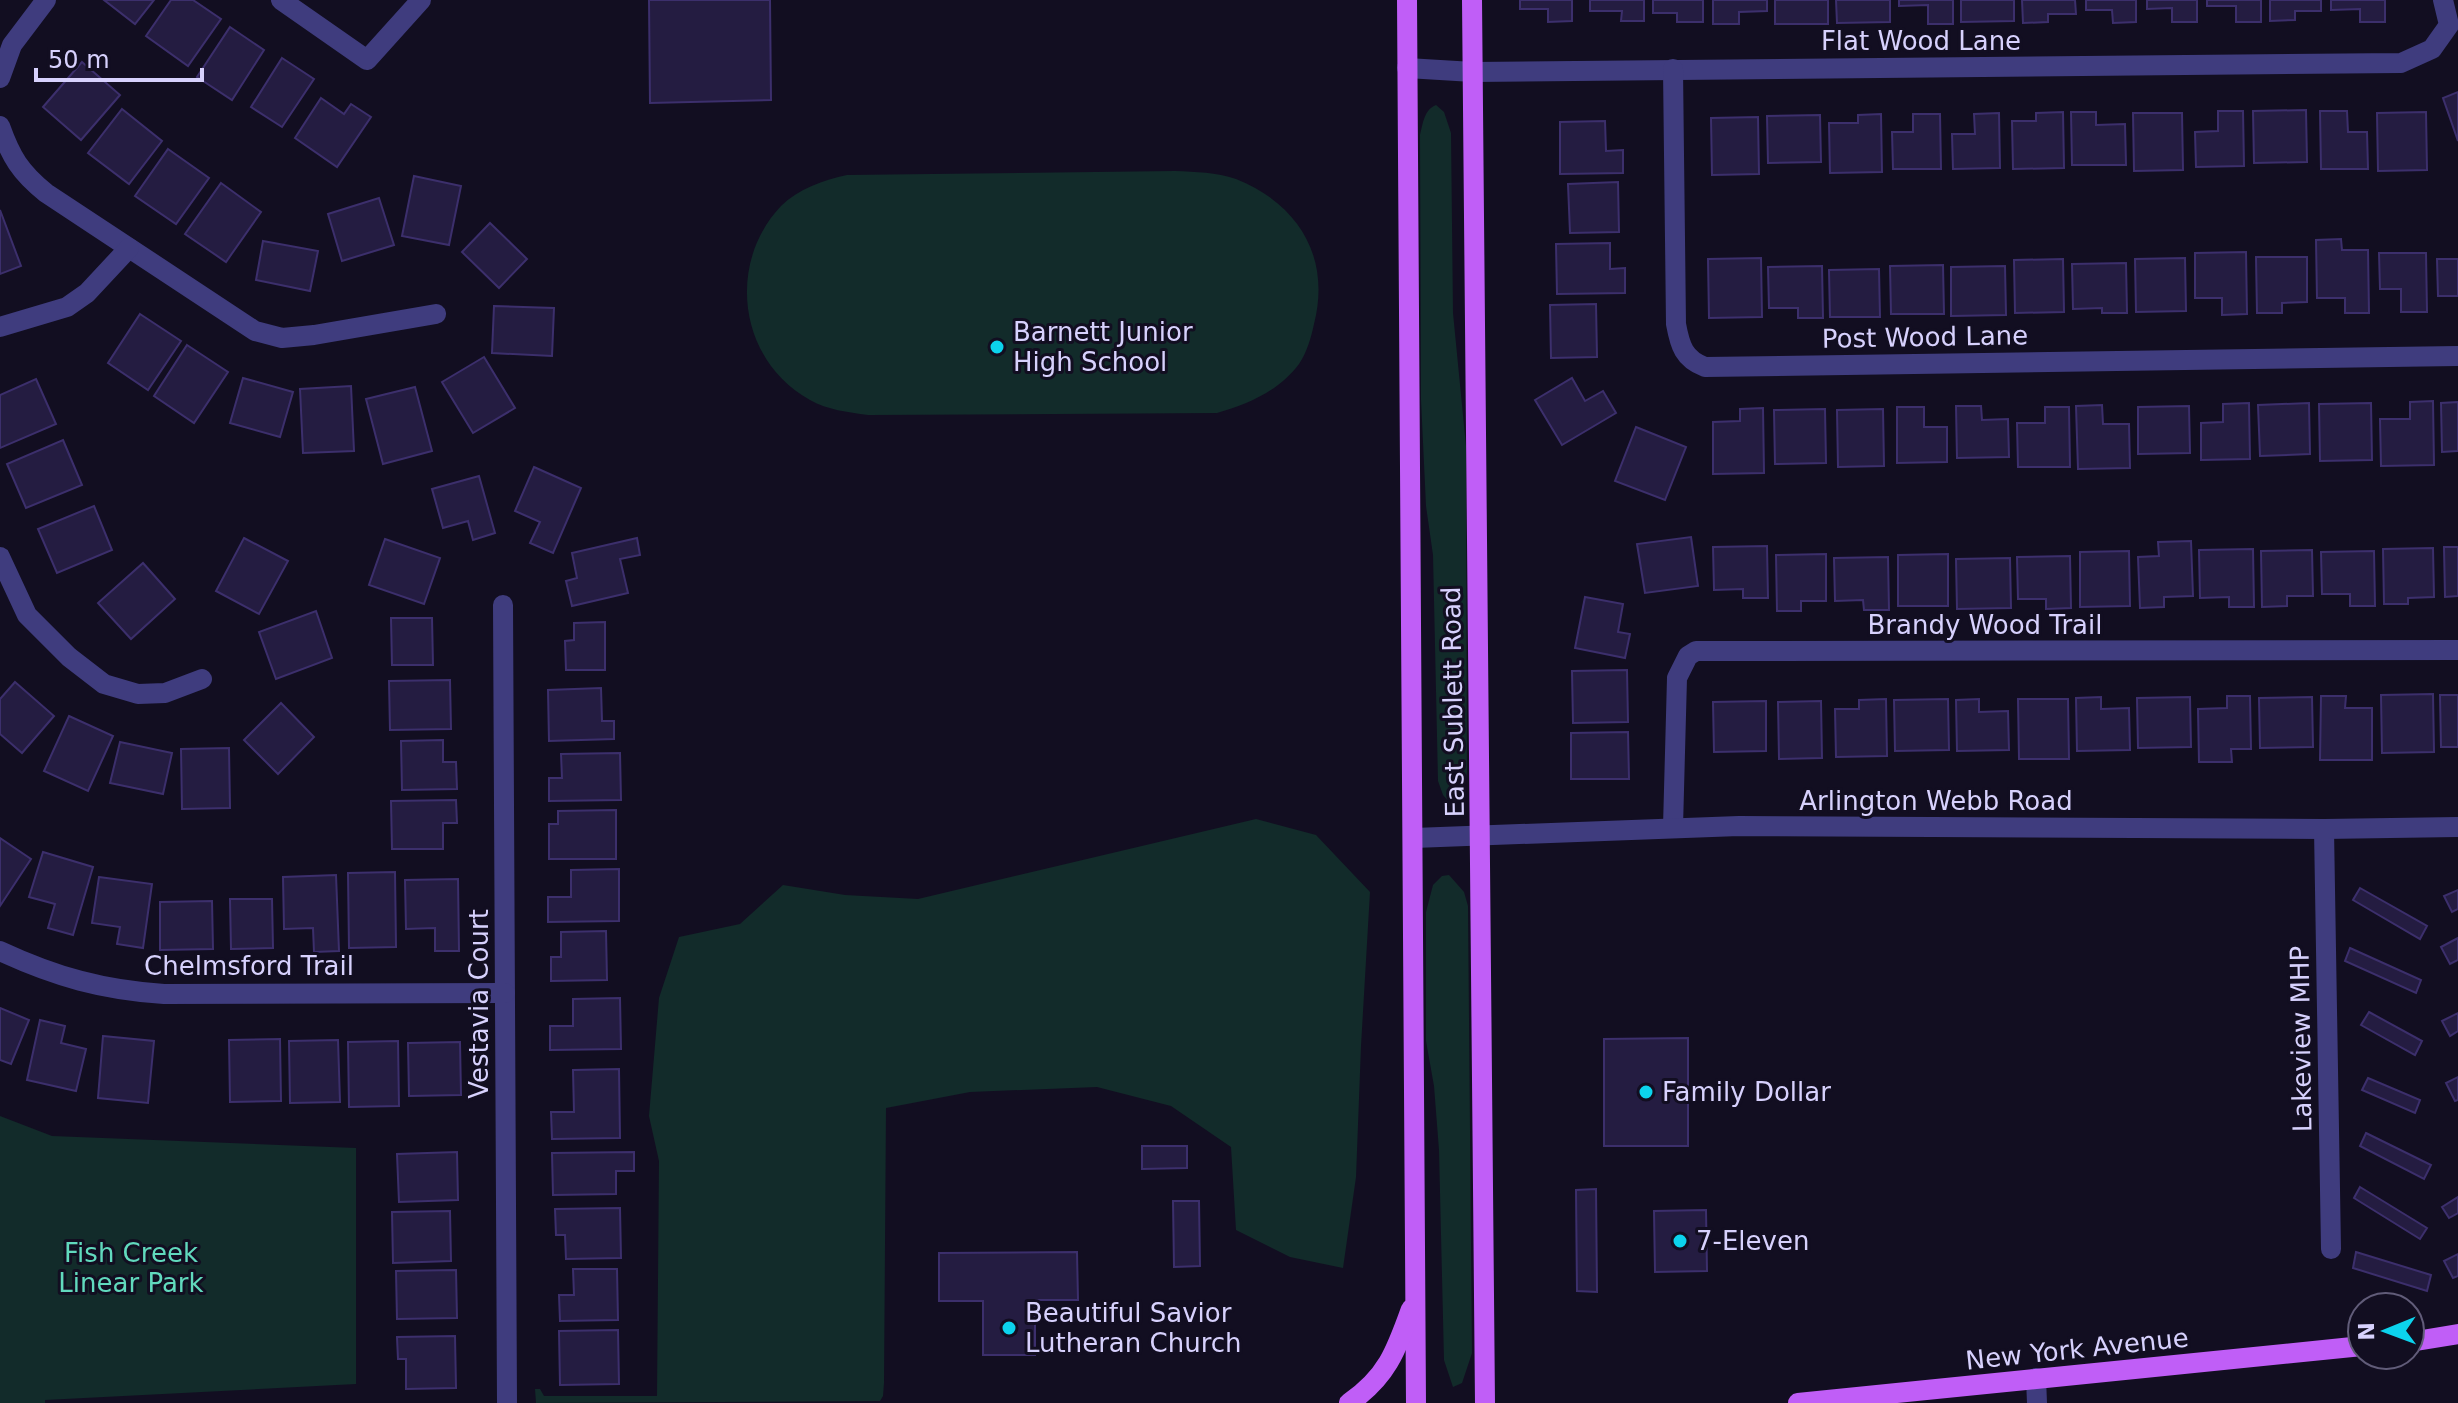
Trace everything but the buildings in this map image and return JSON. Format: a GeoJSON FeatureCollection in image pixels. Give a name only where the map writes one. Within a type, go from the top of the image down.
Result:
{"type":"FeatureCollection","features":[{"type":"Feature","properties":{"kind":"main road","name":"East Sublett Road"},"geometry":{"type":"LineString","coordinates":[[1407,0],[1416,1403]]}},
{"type":"Feature","properties":{"kind":"main road","name":"East Sublett Road"},"geometry":{"type":"LineString","coordinates":[[1472,0],[1485,1403]]}},
{"type":"Feature","properties":{"kind":"main road"},"geometry":{"type":"LineString","coordinates":[[1349,1403],[1374,1383],[1391,1361],[1401,1341],[1417,1290]]}},
{"type":"Feature","properties":{"kind":"main road"},"geometry":{"type":"LineString","coordinates":[[2426,1339],[2458,1334]]}},
{"type":"Feature","properties":{"kind":"main road","name":"New York Avenue"},"geometry":{"type":"LineString","coordinates":[[1798,1403],[2346,1348]]}},
{"type":"Feature","properties":{"kind":"street"},"geometry":{"type":"LineString","coordinates":[[0,78],[12,45],[46,0]]}},
{"type":"Feature","properties":{"kind":"street"},"geometry":{"type":"LineString","coordinates":[[281,0],[367,60],[421,0]]}},
{"type":"Feature","properties":{"kind":"street","name":"Flat Wood Lane"},"geometry":{"type":"LineString","coordinates":[[1407,68],[1473,72],[2401,63],[2432,49],[2449,25],[2443,0]]}},
{"type":"Feature","properties":{"kind":"street","name":"Post Wood Lane"},"geometry":{"type":"LineString","coordinates":[[1673,69],[1676,324],[1684,354],[1692,362],[1705,367],[2458,356]]}},
{"type":"Feature","properties":{"kind":"street"},"geometry":{"type":"LineString","coordinates":[[0,126],[11,157],[26,177],[255,331],[282,338],[314,335],[436,314]]}},
{"type":"Feature","properties":{"kind":"street"},"geometry":{"type":"LineString","coordinates":[[0,327],[67,307],[87,293],[129,248]]}},
{"type":"Feature","properties":{"kind":"street"},"geometry":{"type":"LineString","coordinates":[[0,557],[27,615],[69,657],[104,684],[138,694],[165,693],[202,679]]}},
{"type":"Feature","properties":{"kind":"street","name":"Vestavia Court"},"geometry":{"type":"LineString","coordinates":[[503,605],[507,1403]]}},
{"type":"Feature","properties":{"kind":"street","name":"Brandy Wood Trail"},"geometry":{"type":"LineString","coordinates":[[1673,827],[1677,678],[1688,656],[1696,651],[2458,650]]}},
{"type":"Feature","properties":{"kind":"street","name":"Arlington Webb Road"},"geometry":{"type":"LineString","coordinates":[[1414,838],[1673,827],[2458,827]]}},
{"type":"Feature","properties":{"kind":"street","name":"Lakeview MHP"},"geometry":{"type":"LineString","coordinates":[[2324,829],[2331,1249]]}},
{"type":"Feature","properties":{"kind":"street","name":"Chelmsford Trail"},"geometry":{"type":"LineString","coordinates":[[0,951],[66,978],[117,991],[164,994],[505,993]]}},
{"type":"Feature","properties":{"kind":"street"},"geometry":{"type":"LineString","coordinates":[[2036,1378],[2037,1403]]}},
{"type":"Feature","properties":{"kind":"green space"},"geometry":{"type":"Polygon","coordinates":[[[1436,105],[1444,112],[1451,133],[1453,313],[1466,446],[1467,772],[1457,801],[1450,803],[1438,781],[1433,555],[1426,506],[1421,400],[1420,135],[1426,114],[1436,105]]]}},
{"type":"Feature","properties":{"kind":"green space"},"geometry":{"type":"Polygon","coordinates":[[[1175,171],[1221,175],[1258,190],[1293,218],[1313,256],[1318,277],[1318,300],[1312,334],[1304,355],[1282,382],[1240,405],[1217,413],[860,414],[817,403],[786,383],[768,361],[755,337],[748,310],[747,283],[752,255],[764,229],[781,206],[803,190],[820,183],[847,175],[1175,171]]]}},
{"type":"Feature","properties":{"kind":"green space"},"geometry":{"type":"Polygon","coordinates":[[[1256,819],[1316,835],[1370,892],[1356,1177],[1343,1268],[1290,1257],[1236,1230],[1231,1147],[1171,1106],[1097,1087],[970,1092],[886,1108],[884,1383],[880,1401],[536,1403],[535,1389],[540,1389],[544,1396],[657,1396],[659,1161],[649,1116],[659,998],[679,937],[740,924],[783,885],[845,895],[918,899],[1256,819]]]}},
{"type":"Feature","properties":{"kind":"green space"},"geometry":{"type":"Polygon","coordinates":[[[1449,875],[1464,892],[1468,906],[1472,1353],[1462,1383],[1453,1387],[1444,1360],[1439,1150],[1434,1086],[1426,1041],[1426,912],[1433,885],[1442,876],[1449,875]]]}},
{"type":"Feature","properties":{"kind":"green space","name":"Fish Creek Linear Park"},"geometry":{"type":"Polygon","coordinates":[[[0,1116],[52,1136],[356,1148],[356,1384],[0,1403],[0,1116]]]}},
{"type":"Feature","properties":{"kind":"place","name":"Barnett Junior High School"},"geometry":{"type":"Point","coordinates":[997,347]}},
{"type":"Feature","properties":{"kind":"place","name":"Family Dollar"},"geometry":{"type":"Point","coordinates":[1646,1092]}},
{"type":"Feature","properties":{"kind":"place","name":"7-Eleven"},"geometry":{"type":"Point","coordinates":[1680,1241]}},
{"type":"Feature","properties":{"kind":"place","name":"Beautiful Savior Lutheran Church"},"geometry":{"type":"Point","coordinates":[1009,1328]}}]}
